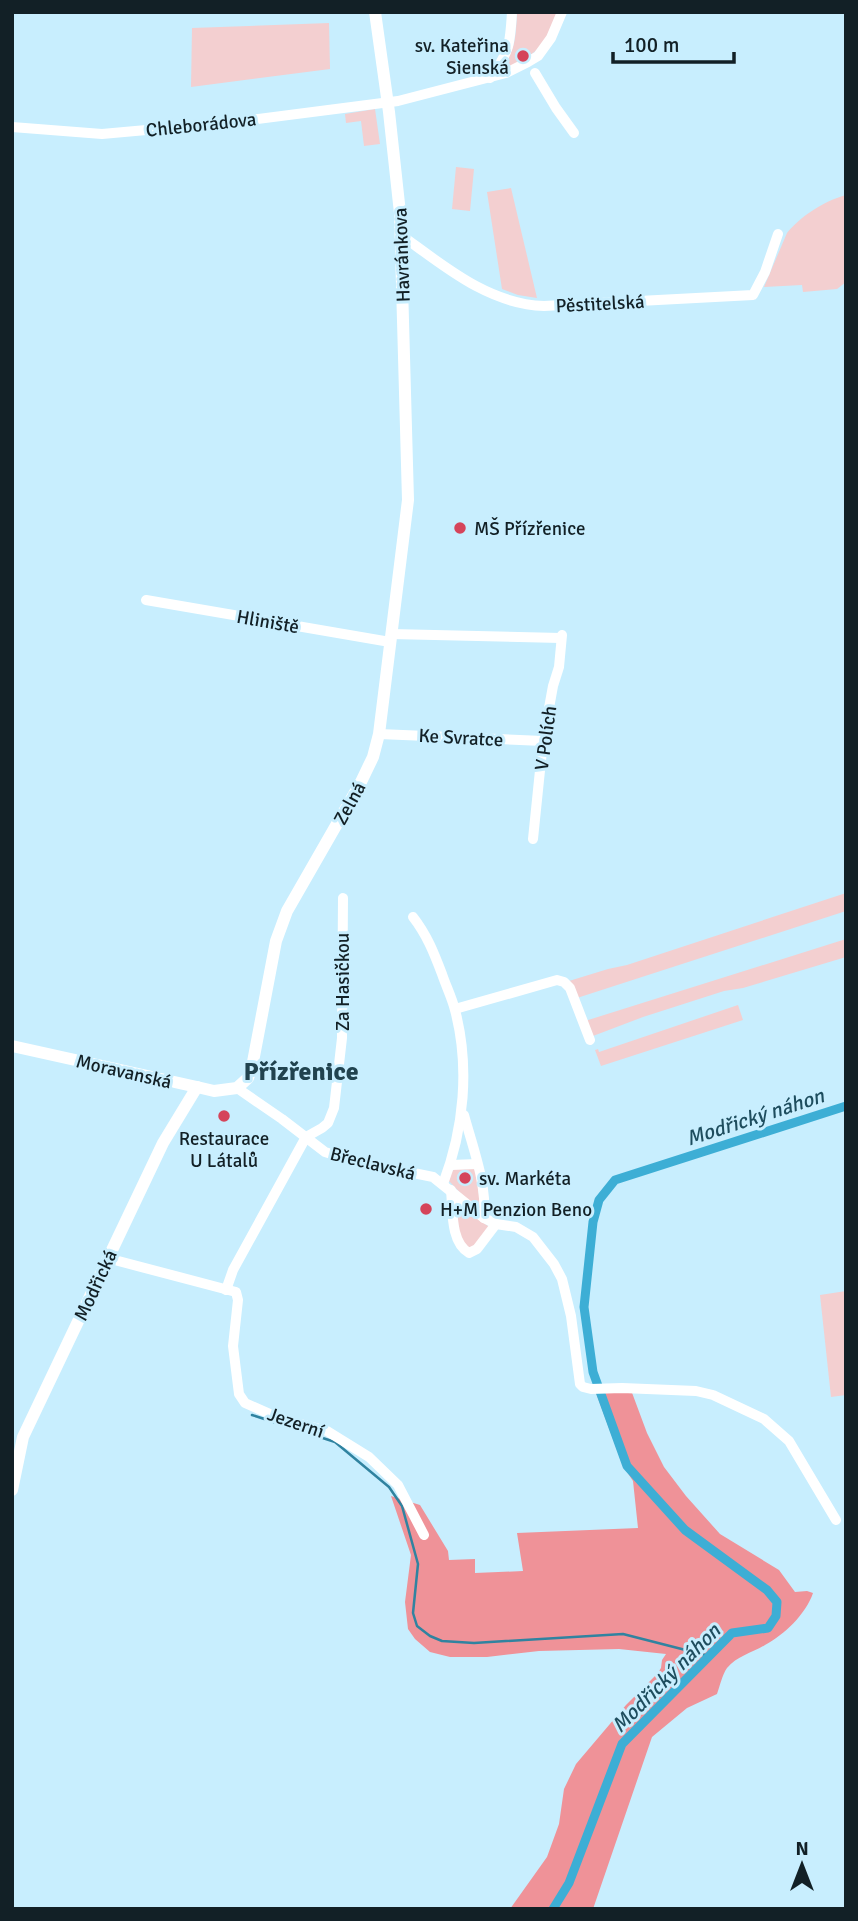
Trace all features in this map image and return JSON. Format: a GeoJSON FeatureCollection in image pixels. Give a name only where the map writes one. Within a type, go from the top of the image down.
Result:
{"type":"FeatureCollection","features":[{"type":"Feature","properties":{"kind":"street","name":"Havránkova"},"geometry":{"type":"LineString","coordinates":[[375,12],[397,179],[401,234],[408,500]]}},
{"type":"Feature","properties":{"kind":"street"},"geometry":{"type":"LineString","coordinates":[[490,78],[510,46],[512,12]]}},
{"type":"Feature","properties":{"kind":"street"},"geometry":{"type":"LineString","coordinates":[[562,12],[551,38],[531,67],[574,134]]}},
{"type":"Feature","properties":{"kind":"street","name":"Chleborádova"},"geometry":{"type":"LineString","coordinates":[[12,127],[102,134],[235,122],[388,103],[531,67]]}},
{"type":"Feature","properties":{"kind":"street","name":"Pěstitelská"},"geometry":{"type":"LineString","coordinates":[[401,234],[481,289],[513,302],[544,306],[753,295],[765,272],[778,234]]}},
{"type":"Feature","properties":{"kind":"street","name":"Zelná"},"geometry":{"type":"LineString","coordinates":[[237,1088],[248,1078],[252,1067],[276,941],[286,912],[373,757],[379,734],[408,500]]}},
{"type":"Feature","properties":{"kind":"street","name":"Hliniště"},"geometry":{"type":"LineString","coordinates":[[146,600],[391,638]]}},
{"type":"Feature","properties":{"kind":"street","name":"V Polích"},"geometry":{"type":"LineString","coordinates":[[391,638],[561,637],[559,667],[543,741],[533,838]]}},
{"type":"Feature","properties":{"kind":"street","name":"Ke Svratce"},"geometry":{"type":"LineString","coordinates":[[379,734],[543,741]]}},
{"type":"Feature","properties":{"kind":"street","name":"Za Hasičkou"},"geometry":{"type":"LineString","coordinates":[[306,1137],[328,1123],[334,1108],[342,1038],[343,898]]}},
{"type":"Feature","properties":{"kind":"street"},"geometry":{"type":"LineString","coordinates":[[413,917],[429,940],[455,1009],[464,1074],[463,1111],[447,1187],[456,1236],[461,1248],[469,1253],[477,1249],[496,1224]]}},
{"type":"Feature","properties":{"kind":"street"},"geometry":{"type":"LineString","coordinates":[[455,1009],[557,980],[570,988],[590,1040]]}},
{"type":"Feature","properties":{"kind":"street","name":"Moravanská"},"geometry":{"type":"LineString","coordinates":[[12,1046],[214,1091],[237,1088]]}},
{"type":"Feature","properties":{"kind":"street","name":"Modřická"},"geometry":{"type":"LineString","coordinates":[[12,1490],[23,1437],[163,1143],[197,1087]]}},
{"type":"Feature","properties":{"kind":"street","name":"Břeclavská"},"geometry":{"type":"LineString","coordinates":[[237,1088],[329,1154],[433,1177],[484,1218],[496,1224],[516,1227],[533,1237],[562,1279],[571,1315],[580,1384],[583,1387],[696,1391],[713,1395],[764,1419],[789,1441],[836,1520]]}},
{"type":"Feature","properties":{"kind":"street"},"geometry":{"type":"LineString","coordinates":[[463,1111],[477,1164],[485,1208],[484,1218]]}},
{"type":"Feature","properties":{"kind":"street"},"geometry":{"type":"LineString","coordinates":[[107,1258],[226,1290],[233,1270],[306,1137]]}},
{"type":"Feature","properties":{"kind":"street"},"geometry":{"type":"LineString","coordinates":[[450,1165],[477,1164]]}},
{"type":"Feature","properties":{"kind":"street","name":"Jezerní"},"geometry":{"type":"LineString","coordinates":[[226,1290],[236,1292],[238,1300],[233,1346],[239,1394],[245,1403],[279,1418],[327,1430],[369,1457],[398,1485],[424,1535]]}},
{"type":"Feature","properties":{"kind":"shaded area"},"geometry":{"type":"Polygon","coordinates":[[[517,12],[558,12],[540,47],[507,68],[505,64],[516,33],[517,12]]]}},
{"type":"Feature","properties":{"kind":"shaded area"},"geometry":{"type":"Polygon","coordinates":[[[329,23],[330,69],[191,87],[192,28],[329,23]]]}},
{"type":"Feature","properties":{"kind":"shaded area"},"geometry":{"type":"Polygon","coordinates":[[[375,109],[380,144],[364,146],[361,121],[346,123],[345,114],[375,109]]]}},
{"type":"Feature","properties":{"kind":"shaded area"},"geometry":{"type":"Polygon","coordinates":[[[456,167],[474,169],[470,211],[452,209],[456,167]]]}},
{"type":"Feature","properties":{"kind":"shaded area"},"geometry":{"type":"Polygon","coordinates":[[[511,188],[537,298],[502,289],[487,192],[511,188]]]}},
{"type":"Feature","properties":{"kind":"shaded area"},"geometry":{"type":"Polygon","coordinates":[[[846,195],[846,282],[837,289],[803,292],[802,285],[764,287],[787,233],[814,210],[846,195]]]}},
{"type":"Feature","properties":{"kind":"shaded area"},"geometry":{"type":"Polygon","coordinates":[[[846,893],[846,911],[577,998],[569,981],[627,965],[846,893]]]}},
{"type":"Feature","properties":{"kind":"shaded area"},"geometry":{"type":"Polygon","coordinates":[[[846,939],[846,957],[743,988],[724,991],[593,1036],[585,1021],[846,939]]]}},
{"type":"Feature","properties":{"kind":"shaded area"},"geometry":{"type":"Polygon","coordinates":[[[738,1005],[743,1020],[601,1066],[595,1050],[598,1049],[599,1052],[738,1005]]]}},
{"type":"Feature","properties":{"kind":"shaded area"},"geometry":{"type":"Polygon","coordinates":[[[473,1168],[476,1171],[481,1210],[470,1203],[449,1181],[454,1169],[473,1168]]]}},
{"type":"Feature","properties":{"kind":"shaded area"},"geometry":{"type":"Polygon","coordinates":[[[456,1203],[489,1228],[472,1249],[460,1243],[456,1203]]]}},
{"type":"Feature","properties":{"kind":"shaded area"},"geometry":{"type":"Polygon","coordinates":[[[846,1291],[846,1395],[831,1397],[820,1295],[846,1291]]]}},
{"type":"Feature","properties":{"kind":"shaded area"},"geometry":{"type":"Polygon","coordinates":[[[631,1390],[647,1433],[664,1467],[720,1534],[779,1570],[795,1592],[813,1593],[805,1609],[787,1630],[735,1660],[727,1668],[717,1694],[687,1708],[652,1737],[593,1909],[510,1909],[547,1857],[559,1824],[564,1789],[576,1764],[626,1705],[657,1674],[666,1654],[619,1649],[450,1657],[430,1652],[408,1629],[405,1602],[411,1555],[391,1496],[420,1505],[448,1551],[449,1560],[475,1559],[475,1573],[523,1571],[517,1533],[638,1528],[633,1481],[623,1466],[596,1393],[631,1390]]]}},
{"type":"Feature","properties":{"kind":"waterway","name":"Modřický náhon"},"geometry":{"type":"LineString","coordinates":[[553,1909],[569,1883],[622,1744],[732,1633],[768,1628],[776,1616],[777,1602],[767,1590],[685,1530],[627,1466],[593,1372],[584,1307],[593,1222],[599,1200],[615,1180],[846,1106]]}},
{"type":"Feature","properties":{"kind":"waterway"},"geometry":{"type":"LineString","coordinates":[[252,1415],[335,1442],[389,1487],[402,1506],[418,1564],[413,1613],[417,1626],[430,1636],[442,1641],[474,1643],[623,1634],[709,1656]]}},
{"type":"Feature","properties":{"kind":"place","name":"sv. Kateřina Sienská"},"geometry":{"type":"Point","coordinates":[523,56]}},
{"type":"Feature","properties":{"kind":"place","name":"MŠ Přízřenice"},"geometry":{"type":"Point","coordinates":[460,528]}},
{"type":"Feature","properties":{"kind":"place","name":"Restaurace U Látalů"},"geometry":{"type":"Point","coordinates":[224,1116]}},
{"type":"Feature","properties":{"kind":"place","name":"sv. Markéta"},"geometry":{"type":"Point","coordinates":[465,1178]}},
{"type":"Feature","properties":{"kind":"place","name":"H+M Penzion Beno"},"geometry":{"type":"Point","coordinates":[426,1209]}},
{"type":"Feature","properties":{"kind":"district","name":"Přízřenice"},"geometry":{"type":"Point","coordinates":[301,1071]}}]}
